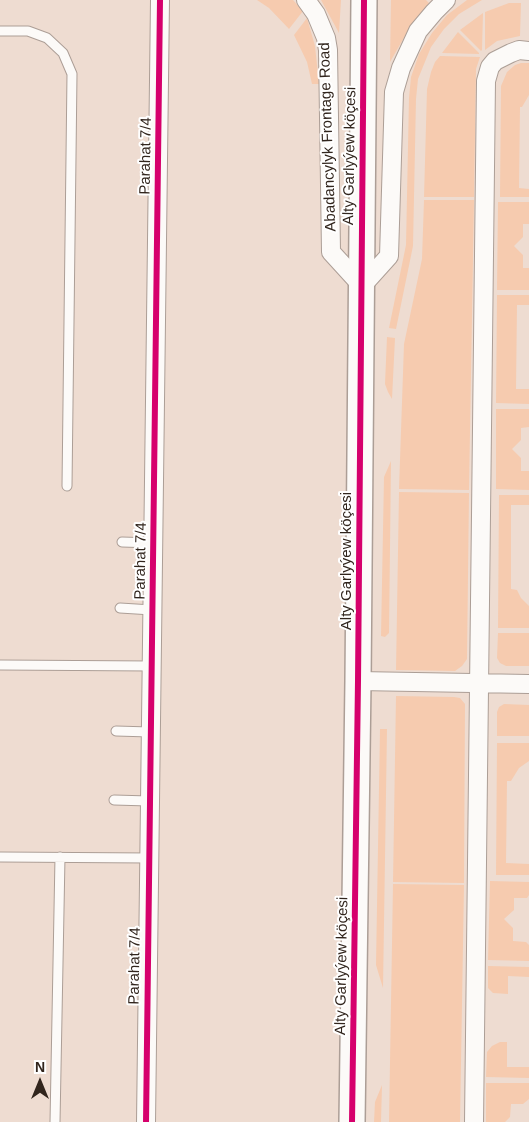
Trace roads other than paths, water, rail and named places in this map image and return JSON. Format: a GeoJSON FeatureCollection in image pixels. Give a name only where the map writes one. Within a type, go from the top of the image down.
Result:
{"type":"FeatureCollection","features":[{"type":"Feature","properties":{"kind":"street","name":"Parahat 7/4"},"geometry":{"type":"LineString","coordinates":[[146,1122],[160,0]]}},
{"type":"Feature","properties":{"kind":"street","name":"Abadancylyk Frontage Road"},"geometry":{"type":"LineString","coordinates":[[306,0],[316,14],[326,38],[328,50],[331,252],[362,286]]}},
{"type":"Feature","properties":{"kind":"street","name":"Alty Garlyýew köçesi"},"geometry":{"type":"LineString","coordinates":[[352,1122],[364,0]]}},
{"type":"Feature","properties":{"kind":"street"},"geometry":{"type":"LineString","coordinates":[[362,286],[389,256],[394,92],[401,68],[418,31],[446,0]]}},
{"type":"Feature","properties":{"kind":"street"},"geometry":{"type":"LineString","coordinates":[[474,1122],[486,81],[490,67],[495,61],[511,52],[529,50]]}},
{"type":"Feature","properties":{"kind":"street"},"geometry":{"type":"LineString","coordinates":[[358,681],[529,684]]}},
{"type":"Feature","properties":{"kind":"lane"},"geometry":{"type":"LineString","coordinates":[[0,31],[28,31],[47,38],[64,53],[72,74],[67,486]]}},
{"type":"Feature","properties":{"kind":"lane"},"geometry":{"type":"LineString","coordinates":[[122,542],[154,543]]}},
{"type":"Feature","properties":{"kind":"lane"},"geometry":{"type":"LineString","coordinates":[[120,608],[152,610]]}},
{"type":"Feature","properties":{"kind":"lane"},"geometry":{"type":"LineString","coordinates":[[0,665],[151,666]]}},
{"type":"Feature","properties":{"kind":"lane"},"geometry":{"type":"LineString","coordinates":[[116,731],[150,732]]}},
{"type":"Feature","properties":{"kind":"lane"},"geometry":{"type":"LineString","coordinates":[[114,800],[149,801]]}},
{"type":"Feature","properties":{"kind":"lane"},"geometry":{"type":"LineString","coordinates":[[0,857],[149,858]]}},
{"type":"Feature","properties":{"kind":"lane"},"geometry":{"type":"LineString","coordinates":[[55,1122],[60,857]]}}]}
